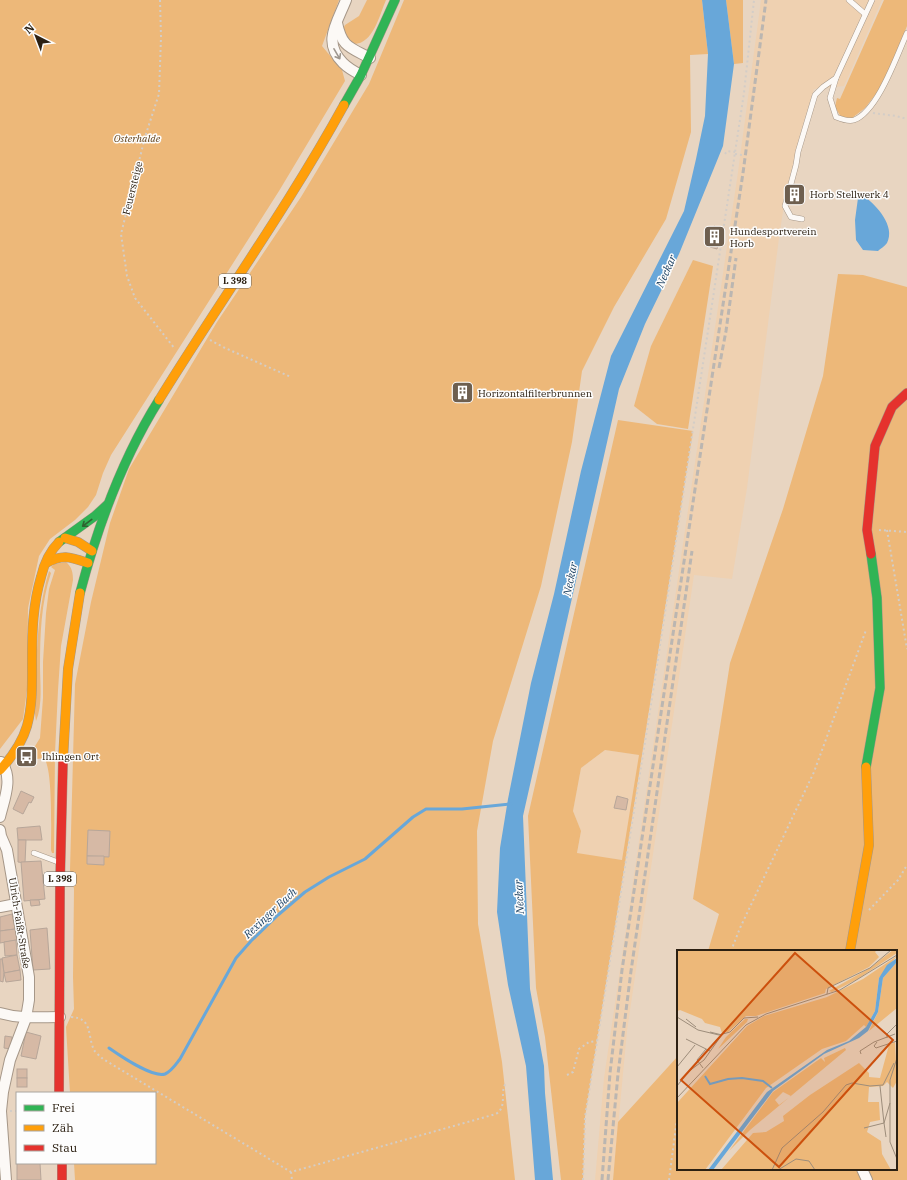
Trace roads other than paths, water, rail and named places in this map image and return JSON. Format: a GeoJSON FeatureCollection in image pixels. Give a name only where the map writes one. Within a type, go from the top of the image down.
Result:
{"type":"FeatureCollection","features":[{"type":"Feature","properties":{"kind":"main road","name":"L 398"},"geometry":{"type":"LineString","coordinates":[[59,1092],[61,863],[64,742],[68,669],[78,600],[88,563],[107,505],[132,448],[184,359],[318,153],[361,76],[395,0]]}},
{"type":"Feature","properties":{"kind":"main road"},"geometry":{"type":"LineString","coordinates":[[850,950],[869,845],[865,771],[880,688],[877,598],[867,530],[875,446],[892,407],[907,393]]}},
{"type":"Feature","properties":{"kind":"main road"},"geometry":{"type":"LineString","coordinates":[[2,765],[18,748],[26,730],[31,711],[33,689],[32,643],[34,617],[41,576],[51,550],[57,543],[92,519],[107,505]]}},
{"type":"Feature","properties":{"kind":"main road"},"geometry":{"type":"LineString","coordinates":[[65,538],[78,542],[92,551]]}},
{"type":"Feature","properties":{"kind":"main road"},"geometry":{"type":"LineString","coordinates":[[46,563],[56,557],[65,555],[88,563]]}},
{"type":"Feature","properties":{"kind":"main road"},"geometry":{"type":"LineString","coordinates":[[62,1164],[62,1180]]}},
{"type":"Feature","properties":{"kind":"street"},"geometry":{"type":"LineString","coordinates":[[346,0],[332,32],[332,44],[336,54],[344,64],[361,76]]}},
{"type":"Feature","properties":{"kind":"street"},"geometry":{"type":"LineString","coordinates":[[337,22],[342,40],[347,45],[370,58]]}},
{"type":"Feature","properties":{"kind":"street"},"geometry":{"type":"LineString","coordinates":[[0,817],[8,782],[2,765]]}},
{"type":"Feature","properties":{"kind":"street","name":"Ulrich-Faißt-Straße"},"geometry":{"type":"LineString","coordinates":[[0,830],[7,850],[29,977],[29,1000],[26,1018],[10,1060],[3,1092],[1,1111],[6,1180]]}},
{"type":"Feature","properties":{"kind":"street"},"geometry":{"type":"LineString","coordinates":[[0,907],[16,904]]}},
{"type":"Feature","properties":{"kind":"street"},"geometry":{"type":"LineString","coordinates":[[0,1013],[11,1017],[26,1018],[60,1017]]}},
{"type":"Feature","properties":{"kind":"street"},"geometry":{"type":"LineString","coordinates":[[862,1170],[867,1180]]}},
{"type":"Feature","properties":{"kind":"lane"},"geometry":{"type":"LineString","coordinates":[[849,0],[865,14]]}},
{"type":"Feature","properties":{"kind":"lane"},"geometry":{"type":"LineString","coordinates":[[872,0],[836,78],[830,98],[836,116],[844,120],[854,120],[875,100],[884,87],[907,33]]}},
{"type":"Feature","properties":{"kind":"lane"},"geometry":{"type":"LineString","coordinates":[[802,219],[791,217],[785,206],[798,152],[816,95],[823,87],[836,78]]}},
{"type":"Feature","properties":{"kind":"lane"},"geometry":{"type":"LineString","coordinates":[[34,852],[61,863]]}},
{"type":"Feature","properties":{"kind":"water","name":"Neckar"},"geometry":{"type":"Polygon","coordinates":[[[702,0],[726,0],[734,64],[723,146],[679,254],[645,324],[619,389],[523,816],[530,989],[544,1066],[553,1180],[535,1180],[526,1066],[508,985],[497,912],[500,848],[531,683],[554,594],[581,471],[611,356],[684,211],[705,116],[708,54],[702,0]]]}},
{"type":"Feature","properties":{"kind":"water"},"geometry":{"type":"Polygon","coordinates":[[[864,196],[879,210],[887,223],[889,230],[887,243],[878,251],[863,250],[856,240],[855,220],[858,198],[864,196]]]}},
{"type":"Feature","properties":{"kind":"waterway","name":"Rexinger Bach"},"geometry":{"type":"LineString","coordinates":[[109,1048],[153,1073],[167,1073],[180,1059],[236,958],[278,915],[305,892],[329,877],[365,859],[413,817],[426,809],[462,809],[511,804]]}},
{"type":"Feature","properties":{"kind":"railway"},"geometry":{"type":"LineString","coordinates":[[602,1180],[610,1073],[622,970],[743,173],[766,0]]}},
{"type":"Feature","properties":{"kind":"railway"},"geometry":{"type":"LineString","coordinates":[[719,368],[726,331],[736,258]]}},
{"type":"Feature","properties":{"kind":"railway"},"geometry":{"type":"LineString","coordinates":[[608,1180],[618,1074],[631,971],[692,551]]}},
{"type":"Feature","properties":{"kind":"place","name":"Horb Stellwerk 4"},"geometry":{"type":"Point","coordinates":[794,194]}},
{"type":"Feature","properties":{"kind":"place","name":"Hundesportverein Horb"},"geometry":{"type":"Point","coordinates":[714,237]}},
{"type":"Feature","properties":{"kind":"place","name":"Horizontalfilterbrunnen"},"geometry":{"type":"Point","coordinates":[462,393]}},
{"type":"Feature","properties":{"kind":"place","name":"Ihlingen Ort"},"geometry":{"type":"Point","coordinates":[26,756]}},
{"type":"Feature","properties":{"kind":"park label","name":"Osterhalde"},"geometry":{"type":"Point","coordinates":[137,138]}}]}
